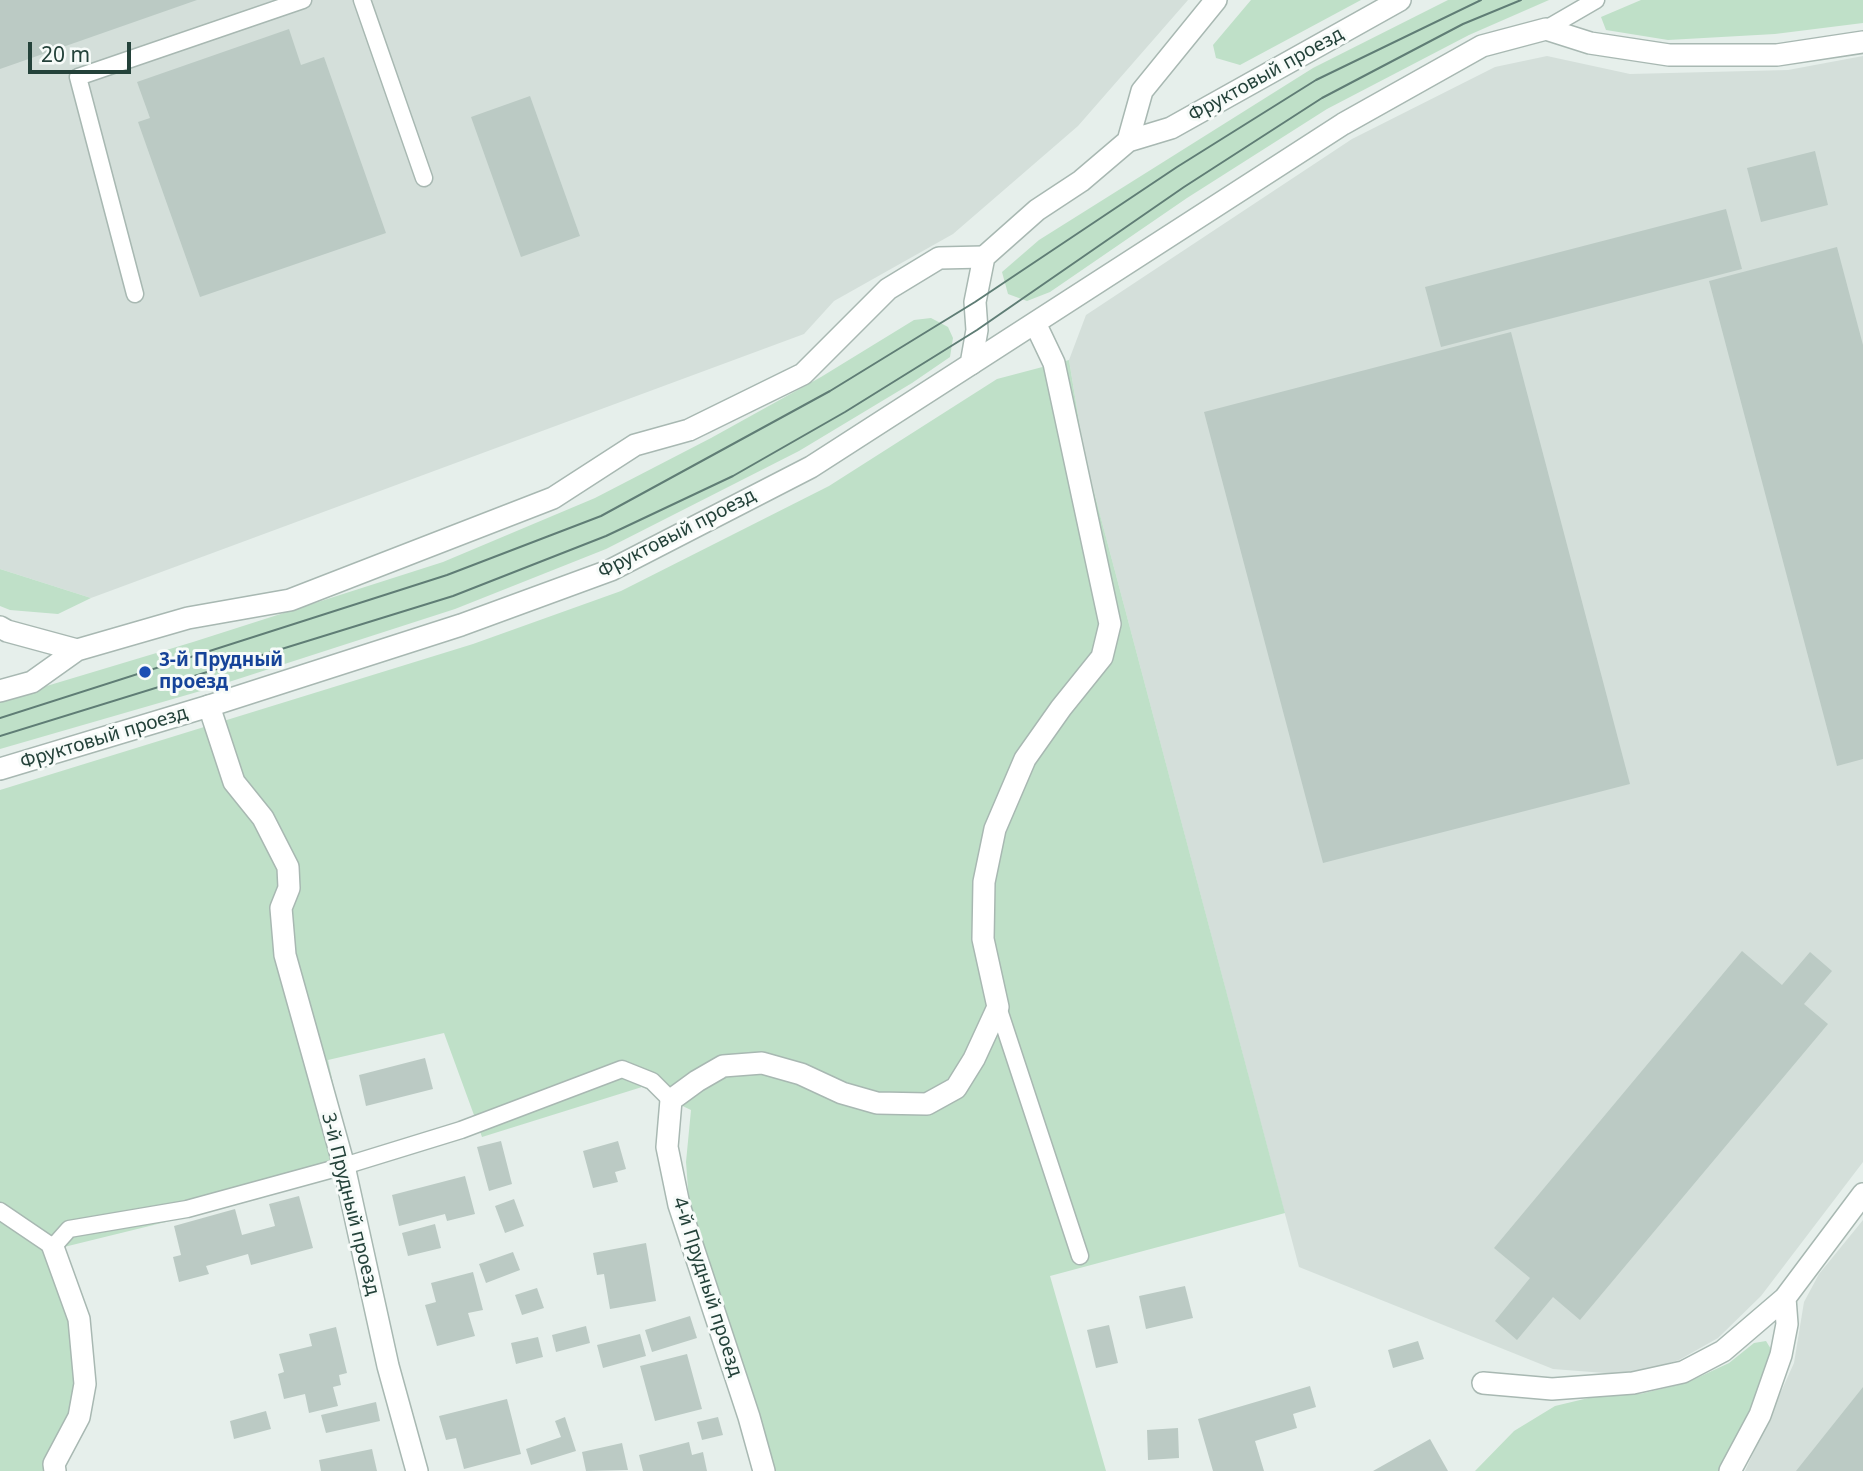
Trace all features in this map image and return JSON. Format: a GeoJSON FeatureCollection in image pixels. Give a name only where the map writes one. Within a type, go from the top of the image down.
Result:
{"type":"FeatureCollection","features":[{"type":"Feature","properties":{"kind":"street"},"geometry":{"type":"LineString","coordinates":[[1128,141],[1142,91],[1216,0]]}},
{"type":"Feature","properties":{"kind":"street","name":"Фруктовый проезд"},"geometry":{"type":"LineString","coordinates":[[984,257],[1037,210],[1081,181],[1128,141],[1171,128],[1400,0]]}},
{"type":"Feature","properties":{"kind":"street"},"geometry":{"type":"LineString","coordinates":[[1546,29],[1590,43],[1669,55],[1777,55],[1863,42]]}},
{"type":"Feature","properties":{"kind":"street","name":"Фруктовый проезд"},"geometry":{"type":"LineString","coordinates":[[0,769],[209,706],[461,625],[611,570],[811,467],[1343,124],[1482,46],[1546,29]]}},
{"type":"Feature","properties":{"kind":"street"},"geometry":{"type":"LineString","coordinates":[[0,691],[32,681],[77,650],[188,618],[290,600],[552,498],[635,445],[689,430],[803,374],[888,289],[939,258],[984,257],[975,302],[977,330],[971,363]]}},
{"type":"Feature","properties":{"kind":"street"},"geometry":{"type":"LineString","coordinates":[[671,1100],[723,1066],[762,1063],[801,1074],[842,1093],[877,1103],[927,1104],[956,1088],[974,1059],[998,1007],[983,939],[984,882],[995,829],[1025,759],[1102,657],[1110,624],[1054,363],[1035,323]]}},
{"type":"Feature","properties":{"kind":"street"},"geometry":{"type":"LineString","coordinates":[[0,627],[6,631],[77,650]]}},
{"type":"Feature","properties":{"kind":"street","name":"3-й Прудный проезд"},"geometry":{"type":"LineString","coordinates":[[209,706],[234,782],[263,818],[288,867],[289,888],[281,908],[285,955],[344,1166],[388,1366],[417,1471]]}},
{"type":"Feature","properties":{"kind":"street","name":"4-й Прудный проезд"},"geometry":{"type":"LineString","coordinates":[[671,1100],[667,1147],[680,1205],[764,1471]]}},
{"type":"Feature","properties":{"kind":"street"},"geometry":{"type":"LineString","coordinates":[[1483,1383],[1552,1389],[1633,1383],[1683,1372],[1723,1351],[1785,1298],[1863,1194]]}},
{"type":"Feature","properties":{"kind":"street"},"geometry":{"type":"LineString","coordinates":[[53,1247],[79,1319],[85,1384],[79,1417],[54,1464],[55,1471]]}},
{"type":"Feature","properties":{"kind":"street"},"geometry":{"type":"LineString","coordinates":[[1730,1471],[1760,1415],[1782,1355],[1787,1324],[1785,1298]]}},
{"type":"Feature","properties":{"kind":"lane"},"geometry":{"type":"LineString","coordinates":[[135,294],[78,77],[303,0]]}},
{"type":"Feature","properties":{"kind":"lane"},"geometry":{"type":"LineString","coordinates":[[362,0],[424,178]]}},
{"type":"Feature","properties":{"kind":"lane"},"geometry":{"type":"LineString","coordinates":[[1546,29],[1596,0]]}},
{"type":"Feature","properties":{"kind":"lane"},"geometry":{"type":"LineString","coordinates":[[998,1007],[1080,1256]]}},
{"type":"Feature","properties":{"kind":"lane"},"geometry":{"type":"LineString","coordinates":[[0,1211],[53,1247],[69,1229],[187,1209],[344,1166],[461,1130],[622,1069],[652,1081],[671,1100]]}},
{"type":"Feature","properties":{"kind":"shaded area"},"geometry":{"type":"Polygon","coordinates":[[[0,0],[1188,0],[1078,126],[953,234],[834,301],[804,334],[91,598],[0,569],[0,0]]]}},
{"type":"Feature","properties":{"kind":"shaded area"},"geometry":{"type":"Polygon","coordinates":[[[1547,56],[1630,74],[1788,70],[1863,56],[1863,1162],[1761,1296],[1718,1338],[1679,1360],[1631,1375],[1553,1369],[1299,1267],[1085,458],[1069,360],[1086,315],[1352,139],[1495,67],[1547,56]]]}},
{"type":"Feature","properties":{"kind":"shaded area"},"geometry":{"type":"Polygon","coordinates":[[[1863,1220],[1863,1471],[1745,1471],[1794,1363],[1804,1302],[1819,1274],[1863,1220]]]}},
{"type":"Feature","properties":{"kind":"green space"},"geometry":{"type":"Polygon","coordinates":[[[1251,0],[1361,0],[1240,65],[1216,58],[1213,45],[1251,0]]]}},
{"type":"Feature","properties":{"kind":"green space"},"geometry":{"type":"Polygon","coordinates":[[[1448,0],[1549,0],[1469,35],[1327,109],[1187,198],[1050,292],[1027,301],[1008,294],[1002,272],[1039,240],[1313,68],[1448,0]]]}},
{"type":"Feature","properties":{"kind":"green space"},"geometry":{"type":"Polygon","coordinates":[[[1641,0],[1863,0],[1863,23],[1775,34],[1668,40],[1606,30],[1601,17],[1641,0]]]}},
{"type":"Feature","properties":{"kind":"green space"},"geometry":{"type":"Polygon","coordinates":[[[931,318],[948,327],[953,338],[950,357],[799,451],[606,549],[455,609],[204,690],[0,749],[0,700],[443,562],[595,498],[821,377],[914,320],[931,318]]]}},
{"type":"Feature","properties":{"kind":"green space"},"geometry":{"type":"Polygon","coordinates":[[[1069,360],[1085,458],[1285,1213],[1050,1276],[1106,1471],[774,1471],[689,1202],[686,1162],[691,1110],[642,1087],[482,1137],[444,1033],[328,1060],[351,1167],[178,1219],[64,1247],[78,1380],[71,1415],[45,1471],[0,1471],[0,790],[473,644],[621,591],[829,486],[997,379],[1069,360]]]}},
{"type":"Feature","properties":{"kind":"green space"},"geometry":{"type":"Polygon","coordinates":[[[0,569],[91,598],[58,614],[10,610],[0,606],[0,569]]]}},
{"type":"Feature","properties":{"kind":"green space"},"geometry":{"type":"Polygon","coordinates":[[[1766,1341],[1774,1354],[1753,1415],[1720,1471],[1475,1471],[1514,1431],[1555,1406],[1605,1394],[1640,1394],[1686,1383],[1729,1363],[1754,1343],[1766,1341]]]}},
{"type":"Feature","properties":{"kind":"building"},"geometry":{"type":"Polygon","coordinates":[[[0,0],[197,0],[0,69],[0,0]]]}},
{"type":"Feature","properties":{"kind":"building"},"geometry":{"type":"Polygon","coordinates":[[[289,29],[301,65],[324,57],[386,233],[200,297],[138,122],[150,118],[137,82],[289,29]]]}},
{"type":"Feature","properties":{"kind":"building"},"geometry":{"type":"Polygon","coordinates":[[[530,96],[580,236],[521,257],[471,117],[530,96]]]}},
{"type":"Feature","properties":{"kind":"building"},"geometry":{"type":"Polygon","coordinates":[[[1815,151],[1828,205],[1761,222],[1747,168],[1815,151]]]}},
{"type":"Feature","properties":{"kind":"building"},"geometry":{"type":"Polygon","coordinates":[[[1726,209],[1742,269],[1441,347],[1425,287],[1726,209]]]}},
{"type":"Feature","properties":{"kind":"building"},"geometry":{"type":"Polygon","coordinates":[[[1837,247],[1863,345],[1863,759],[1837,766],[1709,281],[1837,247]]]}},
{"type":"Feature","properties":{"kind":"building"},"geometry":{"type":"Polygon","coordinates":[[[1511,332],[1630,784],[1323,863],[1204,412],[1511,332]]]}},
{"type":"Feature","properties":{"kind":"building"},"geometry":{"type":"Polygon","coordinates":[[[1742,951],[1782,985],[1810,952],[1832,971],[1804,1004],[1828,1024],[1580,1320],[1553,1297],[1517,1340],[1495,1321],[1530,1278],[1494,1248],[1742,951]]]}},
{"type":"Feature","properties":{"kind":"building"},"geometry":{"type":"Polygon","coordinates":[[[425,1058],[433,1089],[366,1106],[359,1075],[425,1058]]]}},
{"type":"Feature","properties":{"kind":"building"},"geometry":{"type":"Polygon","coordinates":[[[501,1141],[512,1184],[489,1191],[477,1147],[501,1141]]]}},
{"type":"Feature","properties":{"kind":"building"},"geometry":{"type":"Polygon","coordinates":[[[618,1141],[626,1169],[615,1172],[618,1182],[593,1188],[583,1151],[618,1141]]]}},
{"type":"Feature","properties":{"kind":"building"},"geometry":{"type":"Polygon","coordinates":[[[465,1176],[475,1214],[447,1221],[445,1214],[399,1226],[392,1195],[465,1176]]]}},
{"type":"Feature","properties":{"kind":"building"},"geometry":{"type":"Polygon","coordinates":[[[299,1196],[313,1248],[251,1265],[248,1254],[206,1266],[209,1274],[179,1282],[173,1257],[181,1255],[174,1226],[235,1209],[242,1235],[275,1226],[269,1204],[299,1196]]]}},
{"type":"Feature","properties":{"kind":"building"},"geometry":{"type":"Polygon","coordinates":[[[514,1199],[524,1226],[505,1233],[495,1206],[514,1199]]]}},
{"type":"Feature","properties":{"kind":"building"},"geometry":{"type":"Polygon","coordinates":[[[435,1224],[441,1248],[408,1256],[402,1233],[435,1224]]]}},
{"type":"Feature","properties":{"kind":"building"},"geometry":{"type":"Polygon","coordinates":[[[646,1243],[656,1301],[610,1309],[604,1274],[597,1275],[593,1253],[646,1243]]]}},
{"type":"Feature","properties":{"kind":"building"},"geometry":{"type":"Polygon","coordinates":[[[513,1252],[520,1270],[486,1283],[479,1264],[513,1252]]]}},
{"type":"Feature","properties":{"kind":"building"},"geometry":{"type":"Polygon","coordinates":[[[473,1272],[483,1310],[468,1313],[475,1336],[437,1346],[425,1305],[436,1302],[431,1283],[473,1272]]]}},
{"type":"Feature","properties":{"kind":"building"},"geometry":{"type":"Polygon","coordinates":[[[1185,1286],[1193,1318],[1146,1329],[1139,1296],[1185,1286]]]}},
{"type":"Feature","properties":{"kind":"building"},"geometry":{"type":"Polygon","coordinates":[[[537,1288],[544,1308],[522,1315],[515,1295],[537,1288]]]}},
{"type":"Feature","properties":{"kind":"building"},"geometry":{"type":"Polygon","coordinates":[[[690,1316],[697,1338],[652,1352],[645,1330],[690,1316]]]}},
{"type":"Feature","properties":{"kind":"building"},"geometry":{"type":"Polygon","coordinates":[[[1109,1325],[1118,1363],[1096,1368],[1087,1330],[1109,1325]]]}},
{"type":"Feature","properties":{"kind":"building"},"geometry":{"type":"Polygon","coordinates":[[[586,1326],[590,1343],[556,1352],[552,1335],[586,1326]]]}},
{"type":"Feature","properties":{"kind":"building"},"geometry":{"type":"Polygon","coordinates":[[[336,1327],[347,1373],[339,1375],[341,1385],[333,1387],[338,1406],[309,1413],[305,1394],[284,1399],[278,1374],[284,1372],[279,1354],[312,1346],[309,1334],[336,1327]]]}},
{"type":"Feature","properties":{"kind":"building"},"geometry":{"type":"Polygon","coordinates":[[[640,1334],[646,1356],[603,1368],[597,1345],[640,1334]]]}},
{"type":"Feature","properties":{"kind":"building"},"geometry":{"type":"Polygon","coordinates":[[[538,1337],[543,1357],[516,1364],[511,1343],[538,1337]]]}},
{"type":"Feature","properties":{"kind":"building"},"geometry":{"type":"Polygon","coordinates":[[[1418,1341],[1424,1359],[1393,1368],[1388,1350],[1418,1341]]]}},
{"type":"Feature","properties":{"kind":"building"},"geometry":{"type":"Polygon","coordinates":[[[687,1354],[702,1409],[655,1421],[640,1366],[687,1354]]]}},
{"type":"Feature","properties":{"kind":"building"},"geometry":{"type":"Polygon","coordinates":[[[1310,1386],[1316,1407],[1293,1414],[1297,1428],[1255,1441],[1264,1471],[1213,1471],[1198,1419],[1310,1386]]]}},
{"type":"Feature","properties":{"kind":"building"},"geometry":{"type":"Polygon","coordinates":[[[1863,1387],[1863,1471],[1796,1471],[1863,1387]]]}},
{"type":"Feature","properties":{"kind":"building"},"geometry":{"type":"Polygon","coordinates":[[[507,1399],[521,1454],[464,1469],[456,1438],[446,1440],[439,1416],[507,1399]]]}},
{"type":"Feature","properties":{"kind":"building"},"geometry":{"type":"Polygon","coordinates":[[[376,1402],[380,1421],[326,1433],[321,1415],[376,1402]]]}},
{"type":"Feature","properties":{"kind":"building"},"geometry":{"type":"Polygon","coordinates":[[[266,1411],[271,1429],[234,1439],[230,1421],[266,1411]]]}},
{"type":"Feature","properties":{"kind":"building"},"geometry":{"type":"Polygon","coordinates":[[[565,1417],[576,1451],[531,1465],[526,1449],[561,1437],[555,1421],[565,1417]]]}},
{"type":"Feature","properties":{"kind":"building"},"geometry":{"type":"Polygon","coordinates":[[[718,1417],[723,1435],[702,1440],[697,1422],[718,1417]]]}},
{"type":"Feature","properties":{"kind":"building"},"geometry":{"type":"Polygon","coordinates":[[[1178,1428],[1179,1458],[1148,1460],[1147,1430],[1178,1428]]]}},
{"type":"Feature","properties":{"kind":"building"},"geometry":{"type":"Polygon","coordinates":[[[1430,1439],[1448,1471],[1373,1471],[1430,1439]]]}},
{"type":"Feature","properties":{"kind":"building"},"geometry":{"type":"Polygon","coordinates":[[[689,1442],[692,1455],[703,1452],[707,1471],[643,1471],[639,1455],[689,1442]]]}},
{"type":"Feature","properties":{"kind":"building"},"geometry":{"type":"Polygon","coordinates":[[[622,1443],[628,1470],[586,1471],[582,1452],[622,1443]]]}},
{"type":"Feature","properties":{"kind":"building"},"geometry":{"type":"Polygon","coordinates":[[[372,1449],[377,1471],[321,1471],[319,1460],[372,1449]]]}},
{"type":"Feature","properties":{"kind":"tram line"},"geometry":{"type":"LineString","coordinates":[[0,718],[447,575],[601,516],[830,391],[975,302],[1177,167],[1316,80],[1481,0]]}},
{"type":"Feature","properties":{"kind":"tram line"},"geometry":{"type":"LineString","coordinates":[[0,736],[453,596],[606,536],[733,476],[845,412],[977,330],[1184,187],[1322,98],[1463,24],[1521,0]]}},
{"type":"Feature","properties":{"kind":"place","name":"3-й Прудный проезд"},"geometry":{"type":"Point","coordinates":[145,672]}}]}
